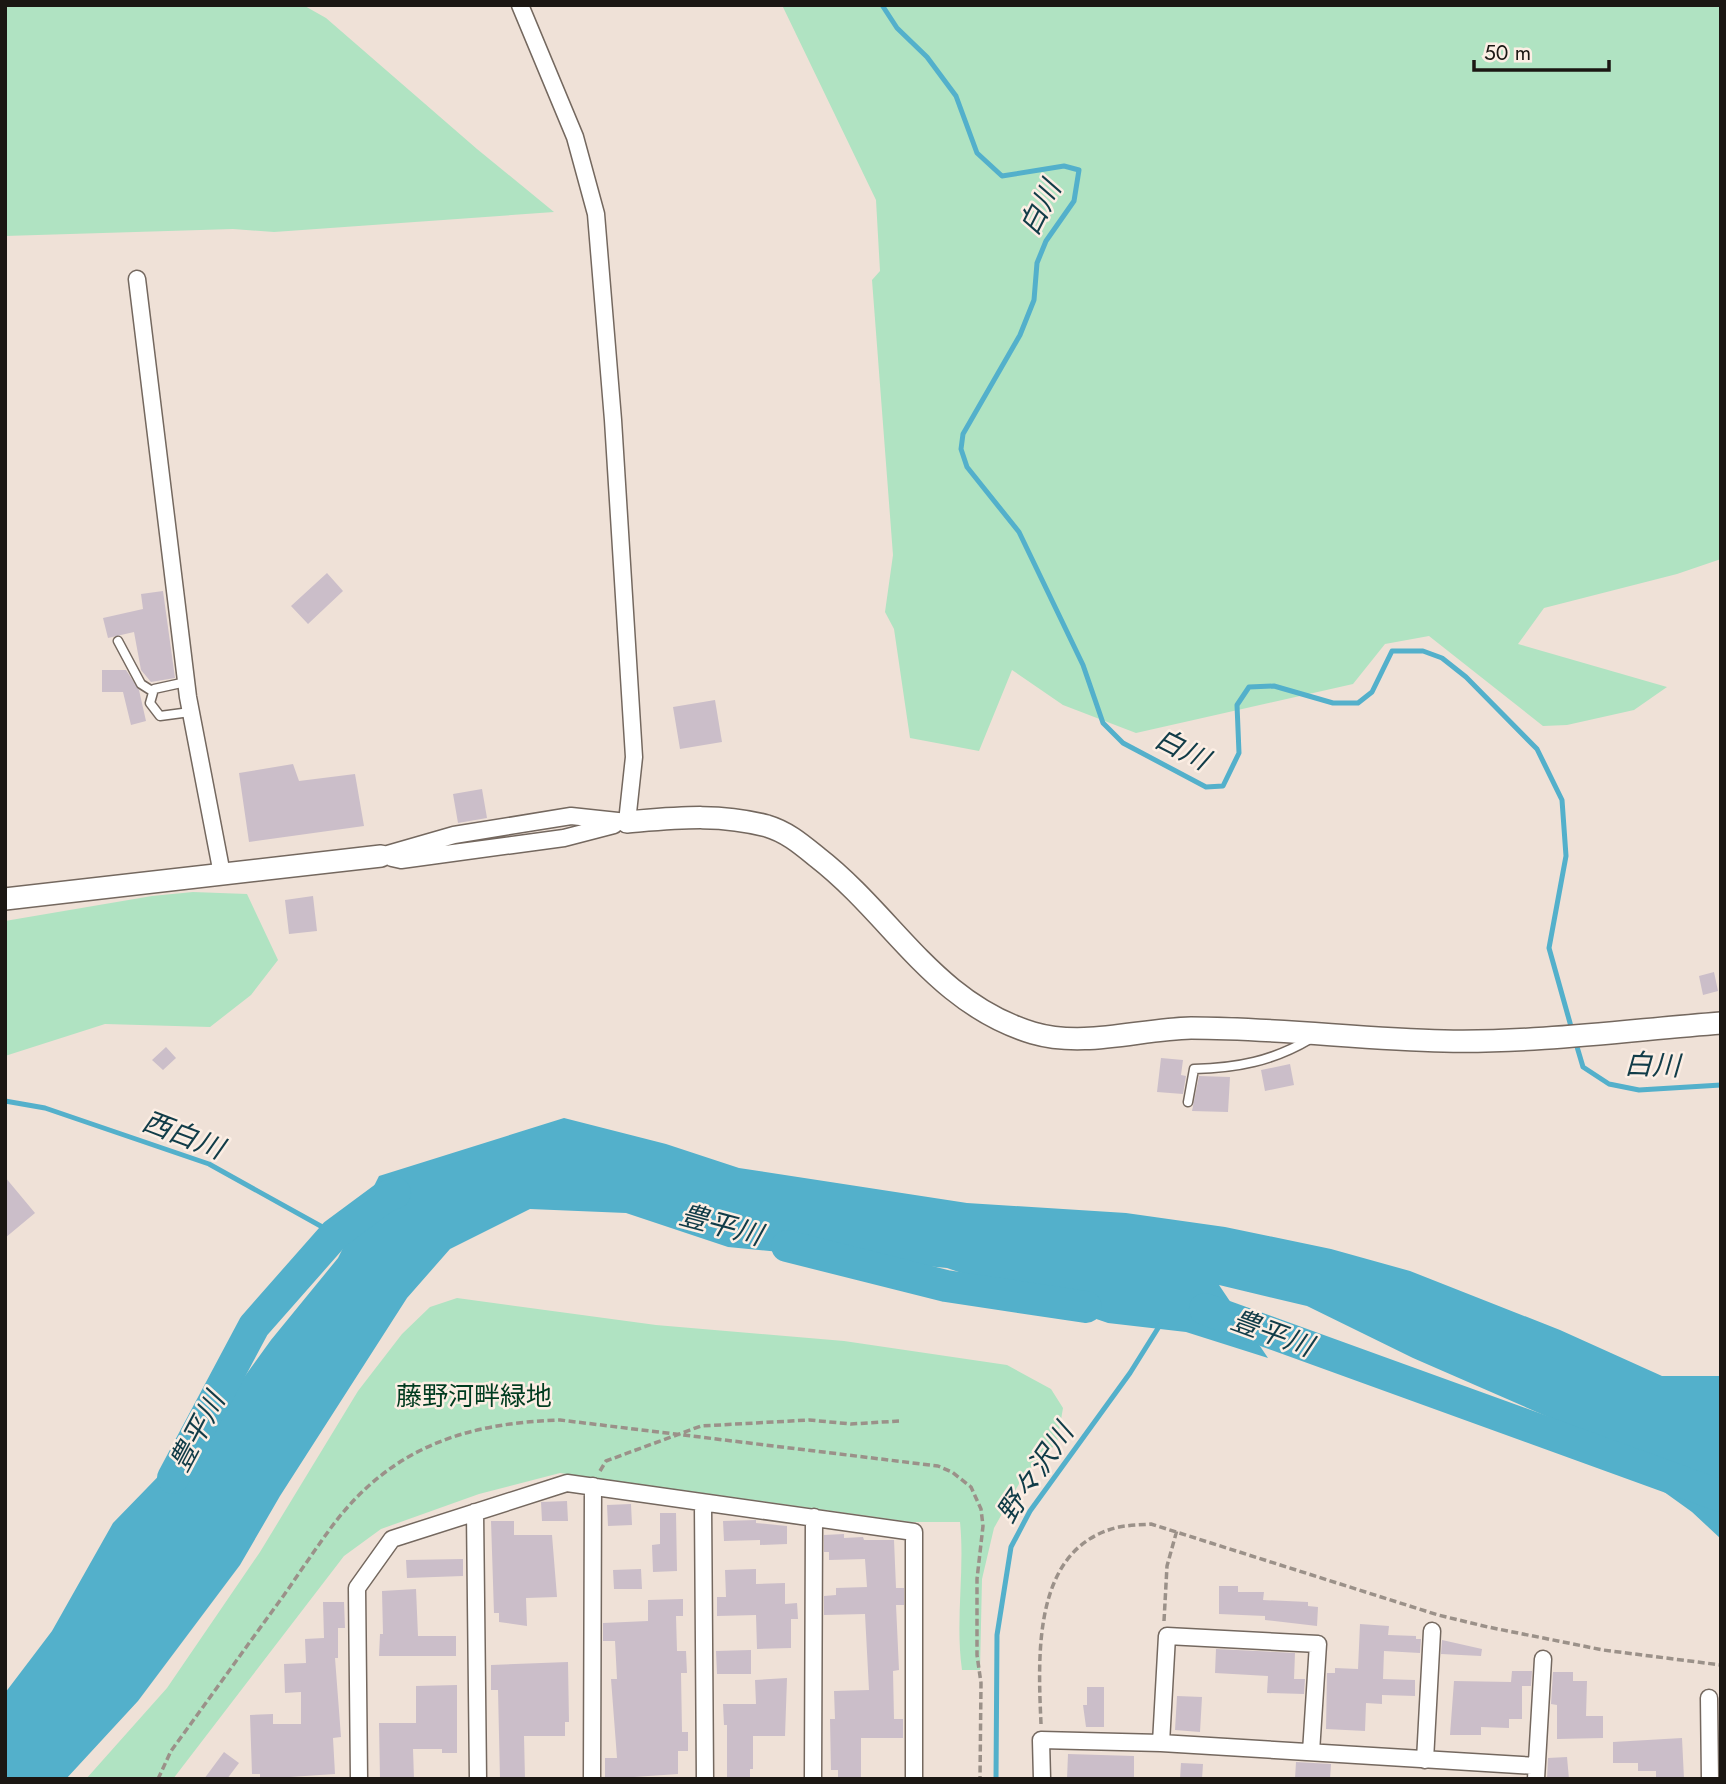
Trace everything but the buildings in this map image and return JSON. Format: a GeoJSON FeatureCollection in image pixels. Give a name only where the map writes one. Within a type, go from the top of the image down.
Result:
{"type":"FeatureCollection","features":[{"type":"Feature","properties":{"kind":"street"},"geometry":{"type":"LineString","coordinates":[[520,5],[575,137],[596,214],[613,420],[634,757],[627,822]]}},
{"type":"Feature","properties":{"kind":"street"},"geometry":{"type":"LineString","coordinates":[[137,279],[190,712],[222,874]]}},
{"type":"Feature","properties":{"kind":"street"},"geometry":{"type":"LineString","coordinates":[[7,895],[381,856],[454,835],[571,816],[627,822],[715,816],[769,827],[794,838],[851,883],[942,983],[986,1014],[1035,1033],[1091,1038],[1189,1028],[1322,1032],[1445,1041],[1721,1023]]}},
{"type":"Feature","properties":{"kind":"street"},"geometry":{"type":"LineString","coordinates":[[359,1779],[357,1588],[392,1539],[567,1483],[914,1532],[914,1779]]}},
{"type":"Feature","properties":{"kind":"street"},"geometry":{"type":"LineString","coordinates":[[592,1779],[593,1486]]}},
{"type":"Feature","properties":{"kind":"street"},"geometry":{"type":"LineString","coordinates":[[703,1504],[705,1779]]}},
{"type":"Feature","properties":{"kind":"street"},"geometry":{"type":"LineString","coordinates":[[475,1512],[478,1779]]}},
{"type":"Feature","properties":{"kind":"street"},"geometry":{"type":"LineString","coordinates":[[813,1779],[814,1517]]}},
{"type":"Feature","properties":{"kind":"street"},"geometry":{"type":"LineString","coordinates":[[1425,1760],[1432,1631]]}},
{"type":"Feature","properties":{"kind":"street"},"geometry":{"type":"LineString","coordinates":[[1161,1743],[1167,1636],[1318,1644],[1311,1752]]}},
{"type":"Feature","properties":{"kind":"street"},"geometry":{"type":"LineString","coordinates":[[1042,1779],[1041,1740],[1161,1743],[1311,1752],[1425,1760],[1536,1772],[1543,1659]]}},
{"type":"Feature","properties":{"kind":"street"},"geometry":{"type":"LineString","coordinates":[[1709,1698],[1710,1779]]}},
{"type":"Feature","properties":{"kind":"lane"},"geometry":{"type":"LineString","coordinates":[[118,641],[141,684],[152,691]]}},
{"type":"Feature","properties":{"kind":"lane"},"geometry":{"type":"LineString","coordinates":[[152,691],[166,685],[186,682]]}},
{"type":"Feature","properties":{"kind":"lane"},"geometry":{"type":"LineString","coordinates":[[152,691],[150,703],[160,716],[190,712]]}},
{"type":"Feature","properties":{"kind":"lane"},"geometry":{"type":"LineString","coordinates":[[1188,1102],[1194,1069],[1236,1068],[1286,1054],[1322,1032]]}},
{"type":"Feature","properties":{"kind":"path"},"geometry":{"type":"LineString","coordinates":[[158,1779],[172,1751],[333,1525],[364,1492],[401,1462],[442,1440],[473,1429],[512,1422],[561,1420],[938,1466],[953,1472],[971,1487],[981,1509],[983,1526],[976,1579],[977,1655],[981,1683],[979,1779]]}},
{"type":"Feature","properties":{"kind":"path"},"geometry":{"type":"LineString","coordinates":[[593,1486],[606,1461],[701,1426],[809,1420],[851,1424],[899,1421]]}},
{"type":"Feature","properties":{"kind":"path"},"geometry":{"type":"LineString","coordinates":[[1041,1740],[1041,1623],[1051,1585],[1072,1554],[1097,1535],[1118,1527],[1151,1524],[1177,1530],[1438,1615],[1488,1628],[1602,1650],[1721,1665]]}},
{"type":"Feature","properties":{"kind":"path"},"geometry":{"type":"LineString","coordinates":[[1167,1636],[1164,1622],[1167,1566],[1177,1530]]}},
{"type":"Feature","properties":{"kind":"green space"},"geometry":{"type":"Polygon","coordinates":[[[5,5],[303,5],[326,18],[554,212],[274,232],[233,229],[5,236],[5,5]]]}},
{"type":"Feature","properties":{"kind":"green space"},"geometry":{"type":"Polygon","coordinates":[[[782,5],[1721,5],[1721,559],[1677,574],[1544,608],[1518,644],[1667,687],[1634,710],[1567,725],[1543,726],[1429,636],[1385,644],[1353,684],[1136,733],[1063,705],[1012,670],[979,751],[910,738],[894,629],[885,612],[893,555],[872,280],[880,271],[876,200],[782,5]]]}},
{"type":"Feature","properties":{"kind":"green space"},"geometry":{"type":"Polygon","coordinates":[[[193,892],[247,894],[278,960],[251,995],[210,1027],[105,1024],[5,1056],[5,921],[152,896],[193,892]]]}},
{"type":"Feature","properties":{"kind":"green space","name":"藤野河畔緑地"},"geometry":{"type":"Polygon","coordinates":[[[457,1298],[656,1325],[844,1341],[1007,1365],[1051,1389],[1063,1408],[1057,1443],[1024,1475],[994,1528],[982,1579],[980,1670],[962,1670],[959,1633],[960,1522],[911,1522],[560,1473],[479,1494],[381,1529],[344,1556],[173,1779],[86,1779],[167,1688],[260,1552],[358,1391],[402,1334],[430,1307],[457,1298]]]}},
{"type":"Feature","properties":{"kind":"water"},"geometry":{"type":"Polygon","coordinates":[[[564,1118],[666,1144],[739,1168],[967,1203],[1126,1213],[1225,1227],[1331,1249],[1410,1271],[1560,1330],[1662,1376],[1721,1376],[1721,1539],[1692,1512],[1578,1430],[1413,1358],[1307,1306],[1219,1285],[1268,1358],[1186,1332],[1108,1323],[947,1268],[728,1247],[626,1213],[530,1209],[450,1249],[407,1298],[280,1496],[240,1565],[138,1701],[66,1779],[5,1779],[5,1693],[52,1631],[113,1523],[214,1419],[271,1340],[338,1258],[379,1176],[564,1118]]]}},
{"type":"Feature","properties":{"kind":"waterway","name":"白川"},"geometry":{"type":"LineString","coordinates":[[882,5],[897,28],[927,57],[956,96],[977,153],[1002,176],[1064,166],[1079,170],[1074,201],[1046,241],[1037,263],[1034,300],[1020,335],[963,434],[961,449],[967,467],[1019,532],[1083,665],[1103,723],[1123,743],[1206,787],[1223,786],[1239,753],[1237,705],[1249,687],[1274,686],[1333,703],[1358,703],[1372,692],[1392,651],[1423,651],[1442,658],[1466,677],[1537,749],[1562,800],[1566,856],[1549,948],[1572,1030]]}},
{"type":"Feature","properties":{"kind":"waterway","name":"白川"},"geometry":{"type":"LineString","coordinates":[[1575,1040],[1583,1067],[1609,1084],[1639,1090],[1721,1085]]}},
{"type":"Feature","properties":{"kind":"waterway","name":"西白川"},"geometry":{"type":"LineString","coordinates":[[5,1101],[45,1108],[209,1164],[335,1234]]}},
{"type":"Feature","properties":{"kind":"waterway","name":"豊平川"},"geometry":{"type":"LineString","coordinates":[[173,1478],[254,1326],[335,1234],[385,1197],[395,1193]]}},
{"type":"Feature","properties":{"kind":"waterway","name":"豊平川"},"geometry":{"type":"LineString","coordinates":[[787,1246],[946,1286],[1086,1307]]}},
{"type":"Feature","properties":{"kind":"waterway","name":"豊平川"},"geometry":{"type":"LineString","coordinates":[[1205,1309],[1721,1496]]}},
{"type":"Feature","properties":{"kind":"waterway","name":"野々沢川"},"geometry":{"type":"LineString","coordinates":[[996,1779],[997,1635],[1011,1547],[1030,1511],[1130,1373],[1160,1325]]}}]}
